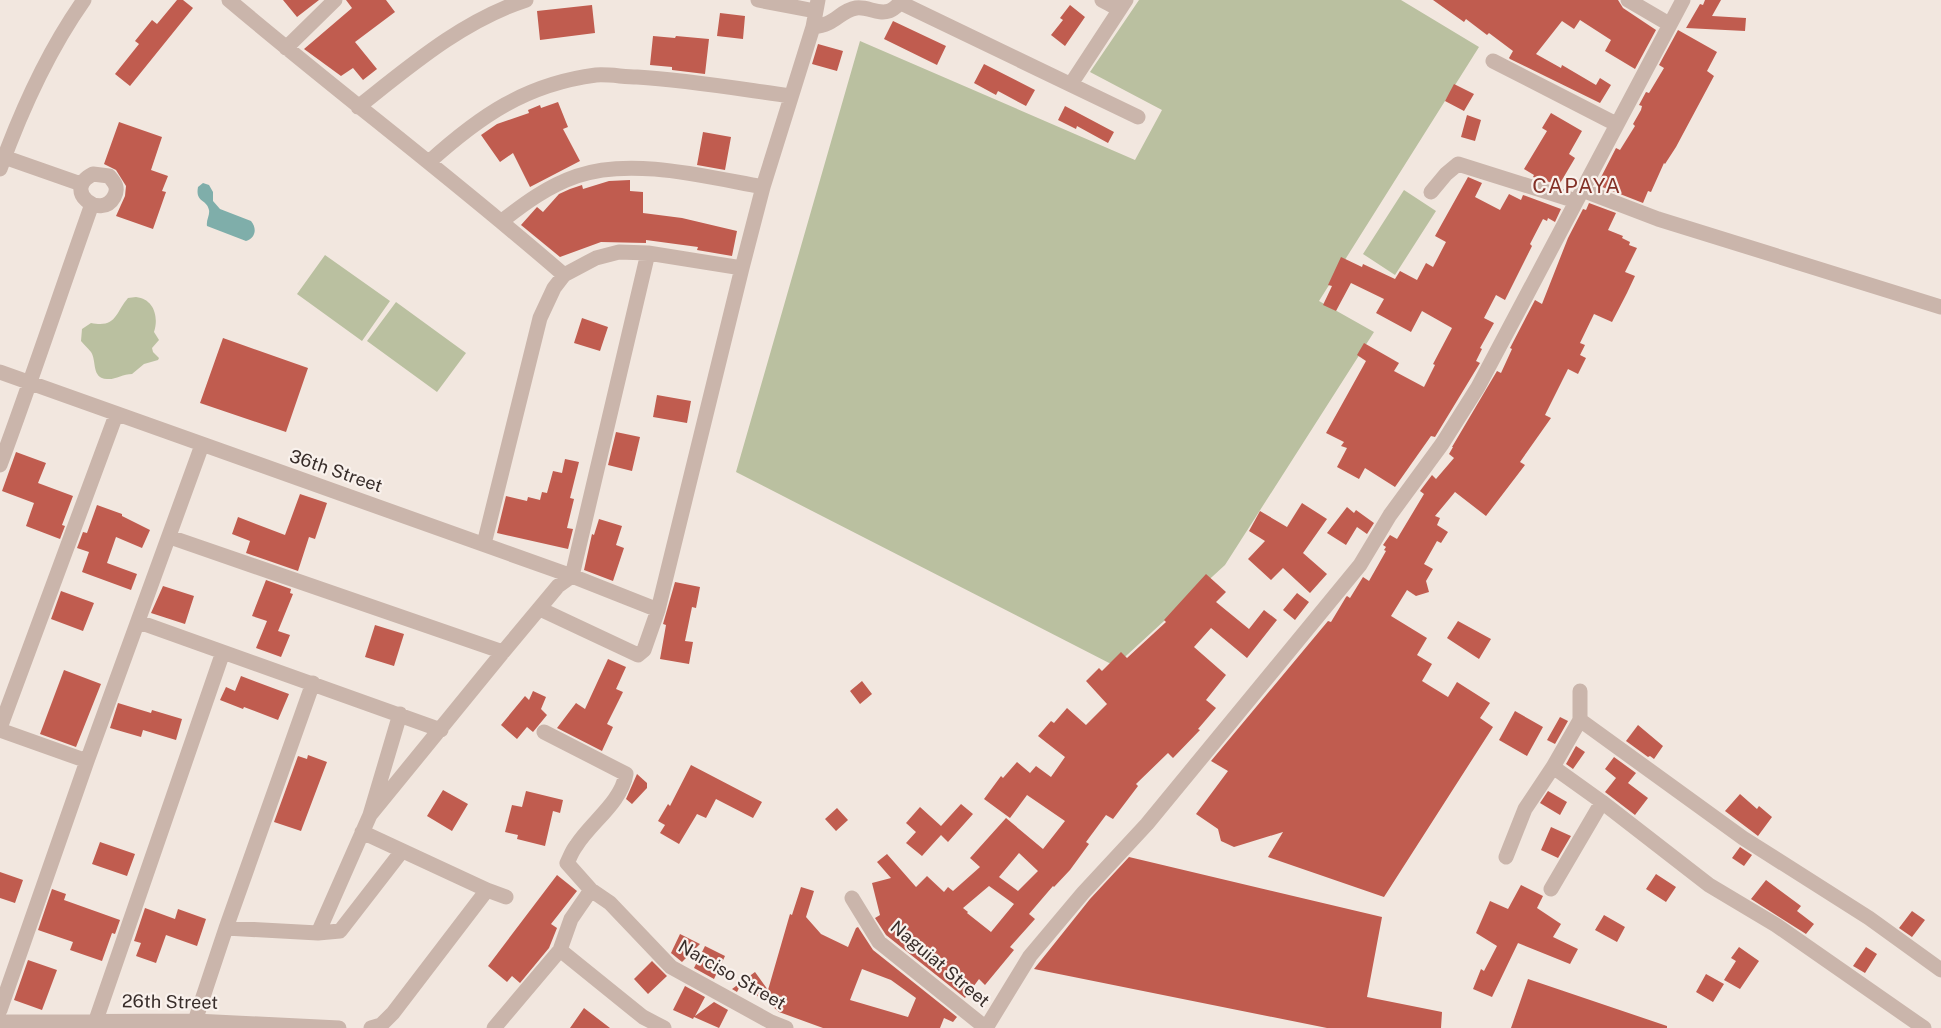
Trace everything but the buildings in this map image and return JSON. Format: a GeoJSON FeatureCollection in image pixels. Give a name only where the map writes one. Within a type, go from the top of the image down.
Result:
{"type":"FeatureCollection","features":[{"type":"Feature","properties":{"kind":"street"},"geometry":{"type":"LineString","coordinates":[[81,184],[2,163],[38,80],[57,43],[84,0]]}},
{"type":"Feature","properties":{"kind":"street"},"geometry":{"type":"LineString","coordinates":[[229,0],[358,107],[502,221],[564,276]]}},
{"type":"Feature","properties":{"kind":"street"},"geometry":{"type":"LineString","coordinates":[[286,48],[335,0]]}},
{"type":"Feature","properties":{"kind":"street"},"geometry":{"type":"LineString","coordinates":[[358,107],[451,37],[485,16],[526,0]]}},
{"type":"Feature","properties":{"kind":"street"},"geometry":{"type":"LineString","coordinates":[[540,609],[638,655],[644,650],[658,610],[741,267],[763,187],[813,27],[816,5],[758,0]]}},
{"type":"Feature","properties":{"kind":"street"},"geometry":{"type":"LineString","coordinates":[[1071,84],[1122,4],[1102,0]]}},
{"type":"Feature","properties":{"kind":"street"},"geometry":{"type":"LineString","coordinates":[[1628,0],[1669,24]]}},
{"type":"Feature","properties":{"kind":"street"},"geometry":{"type":"LineString","coordinates":[[986,1028],[1030,956],[1083,893],[1147,824],[1360,565],[1390,515],[1442,444],[1478,387],[1683,0]]}},
{"type":"Feature","properties":{"kind":"street"},"geometry":{"type":"LineString","coordinates":[[813,27],[825,26],[852,9],[859,7],[879,12],[889,11],[901,1],[1138,117]]}},
{"type":"Feature","properties":{"kind":"street"},"geometry":{"type":"LineString","coordinates":[[1492,62],[1616,124]]}},
{"type":"Feature","properties":{"kind":"street"},"geometry":{"type":"LineString","coordinates":[[429,162],[472,124],[500,107],[534,90],[598,75],[654,78],[791,96]]}},
{"type":"Feature","properties":{"kind":"street"},"geometry":{"type":"LineString","coordinates":[[1431,192],[1458,164],[1579,195],[1941,307]]}},
{"type":"Feature","properties":{"kind":"street"},"geometry":{"type":"LineString","coordinates":[[502,221],[527,201],[551,187],[577,176],[605,169],[645,169],[763,187]]}},
{"type":"Feature","properties":{"kind":"street"},"geometry":{"type":"LineString","coordinates":[[93,174],[109,176],[115,183],[116,191],[110,203],[100,206],[85,200],[81,192],[81,184],[85,178],[93,174]]}},
{"type":"Feature","properties":{"kind":"street"},"geometry":{"type":"LineString","coordinates":[[0,465],[92,204]]}},
{"type":"Feature","properties":{"kind":"street"},"geometry":{"type":"LineString","coordinates":[[484,544],[540,318],[554,288],[564,276],[596,258],[619,252],[648,253],[741,267]]}},
{"type":"Feature","properties":{"kind":"street"},"geometry":{"type":"LineString","coordinates":[[370,815],[558,586],[572,576],[648,253]]}},
{"type":"Feature","properties":{"kind":"street","name":"36th Street"},"geometry":{"type":"LineString","coordinates":[[0,372],[484,544],[658,610]]}},
{"type":"Feature","properties":{"kind":"street"},"geometry":{"type":"LineString","coordinates":[[87,761],[0,729],[116,415]]}},
{"type":"Feature","properties":{"kind":"street"},"geometry":{"type":"LineString","coordinates":[[0,1010],[87,761],[202,445]]}},
{"type":"Feature","properties":{"kind":"street"},"geometry":{"type":"LineString","coordinates":[[170,537],[503,652]]}},
{"type":"Feature","properties":{"kind":"street"},"geometry":{"type":"LineString","coordinates":[[139,622],[441,730]]}},
{"type":"Feature","properties":{"kind":"street"},"geometry":{"type":"LineString","coordinates":[[96,1020],[223,652]]}},
{"type":"Feature","properties":{"kind":"street"},"geometry":{"type":"LineString","coordinates":[[195,1021],[313,683]]}},
{"type":"Feature","properties":{"kind":"street"},"geometry":{"type":"LineString","coordinates":[[1506,856],[1525,809],[1580,720],[1580,691]]}},
{"type":"Feature","properties":{"kind":"street"},"geometry":{"type":"LineString","coordinates":[[318,933],[370,815],[400,714]]}},
{"type":"Feature","properties":{"kind":"street"},"geometry":{"type":"LineString","coordinates":[[1580,720],[1743,838],[1869,918],[1941,970]]}},
{"type":"Feature","properties":{"kind":"street","name":"Narciso Street"},"geometry":{"type":"LineString","coordinates":[[544,732],[626,774],[624,784],[576,845],[567,863],[591,890],[610,903],[671,967],[786,1028]]}},
{"type":"Feature","properties":{"kind":"street"},"geometry":{"type":"LineString","coordinates":[[1553,767],[1709,885],[1776,925],[1924,1028]]}},
{"type":"Feature","properties":{"kind":"street"},"geometry":{"type":"LineString","coordinates":[[1551,889],[1602,802]]}},
{"type":"Feature","properties":{"kind":"street"},"geometry":{"type":"LineString","coordinates":[[362,832],[506,897]]}},
{"type":"Feature","properties":{"kind":"street"},"geometry":{"type":"LineString","coordinates":[[226,928],[318,933],[339,931],[402,852]]}},
{"type":"Feature","properties":{"kind":"street"},"geometry":{"type":"LineString","coordinates":[[371,1028],[381,1025],[393,1013],[487,890]]}},
{"type":"Feature","properties":{"kind":"street"},"geometry":{"type":"LineString","coordinates":[[494,1028],[560,950],[571,919],[591,890]]}},
{"type":"Feature","properties":{"kind":"street","name":"Naguiat Street"},"geometry":{"type":"LineString","coordinates":[[852,898],[879,942],[986,1028]]}},
{"type":"Feature","properties":{"kind":"street"},"geometry":{"type":"LineString","coordinates":[[560,950],[639,1022],[664,1028]]}},
{"type":"Feature","properties":{"kind":"street","name":"26th Street"},"geometry":{"type":"LineString","coordinates":[[0,1022],[96,1020],[128,1025],[195,1021],[339,1028]]}},
{"type":"Feature","properties":{"kind":"green space"},"geometry":{"type":"Polygon","coordinates":[[[1139,0],[1401,0],[1479,47],[1319,301],[1374,332],[1225,565],[1115,666],[736,472],[860,41],[1135,160],[1162,110],[1090,72],[1139,0]]]}},
{"type":"Feature","properties":{"kind":"green space"},"geometry":{"type":"Polygon","coordinates":[[[1404,190],[1436,211],[1395,275],[1363,254],[1404,190]]]}},
{"type":"Feature","properties":{"kind":"green space"},"geometry":{"type":"Polygon","coordinates":[[[325,255],[390,301],[362,341],[297,294],[325,255]]]}},
{"type":"Feature","properties":{"kind":"green space"},"geometry":{"type":"Polygon","coordinates":[[[136,297],[147,301],[154,310],[156,320],[154,332],[159,340],[152,348],[159,358],[144,364],[132,374],[110,379],[102,378],[96,372],[91,352],[81,341],[82,329],[91,323],[100,324],[111,321],[128,298],[136,297]]]}},
{"type":"Feature","properties":{"kind":"green space"},"geometry":{"type":"Polygon","coordinates":[[[396,302],[466,353],[437,392],[367,341],[396,302]]]}},
{"type":"Feature","properties":{"kind":"water"},"geometry":{"type":"Polygon","coordinates":[[[203,183],[209,185],[213,192],[213,201],[220,209],[251,221],[255,230],[252,238],[246,241],[207,226],[209,210],[198,196],[198,187],[203,183]]]}},
{"type":"Feature","properties":{"kind":"district","name":"CAPAYA"},"geometry":{"type":"Point","coordinates":[1577,186]}}]}
